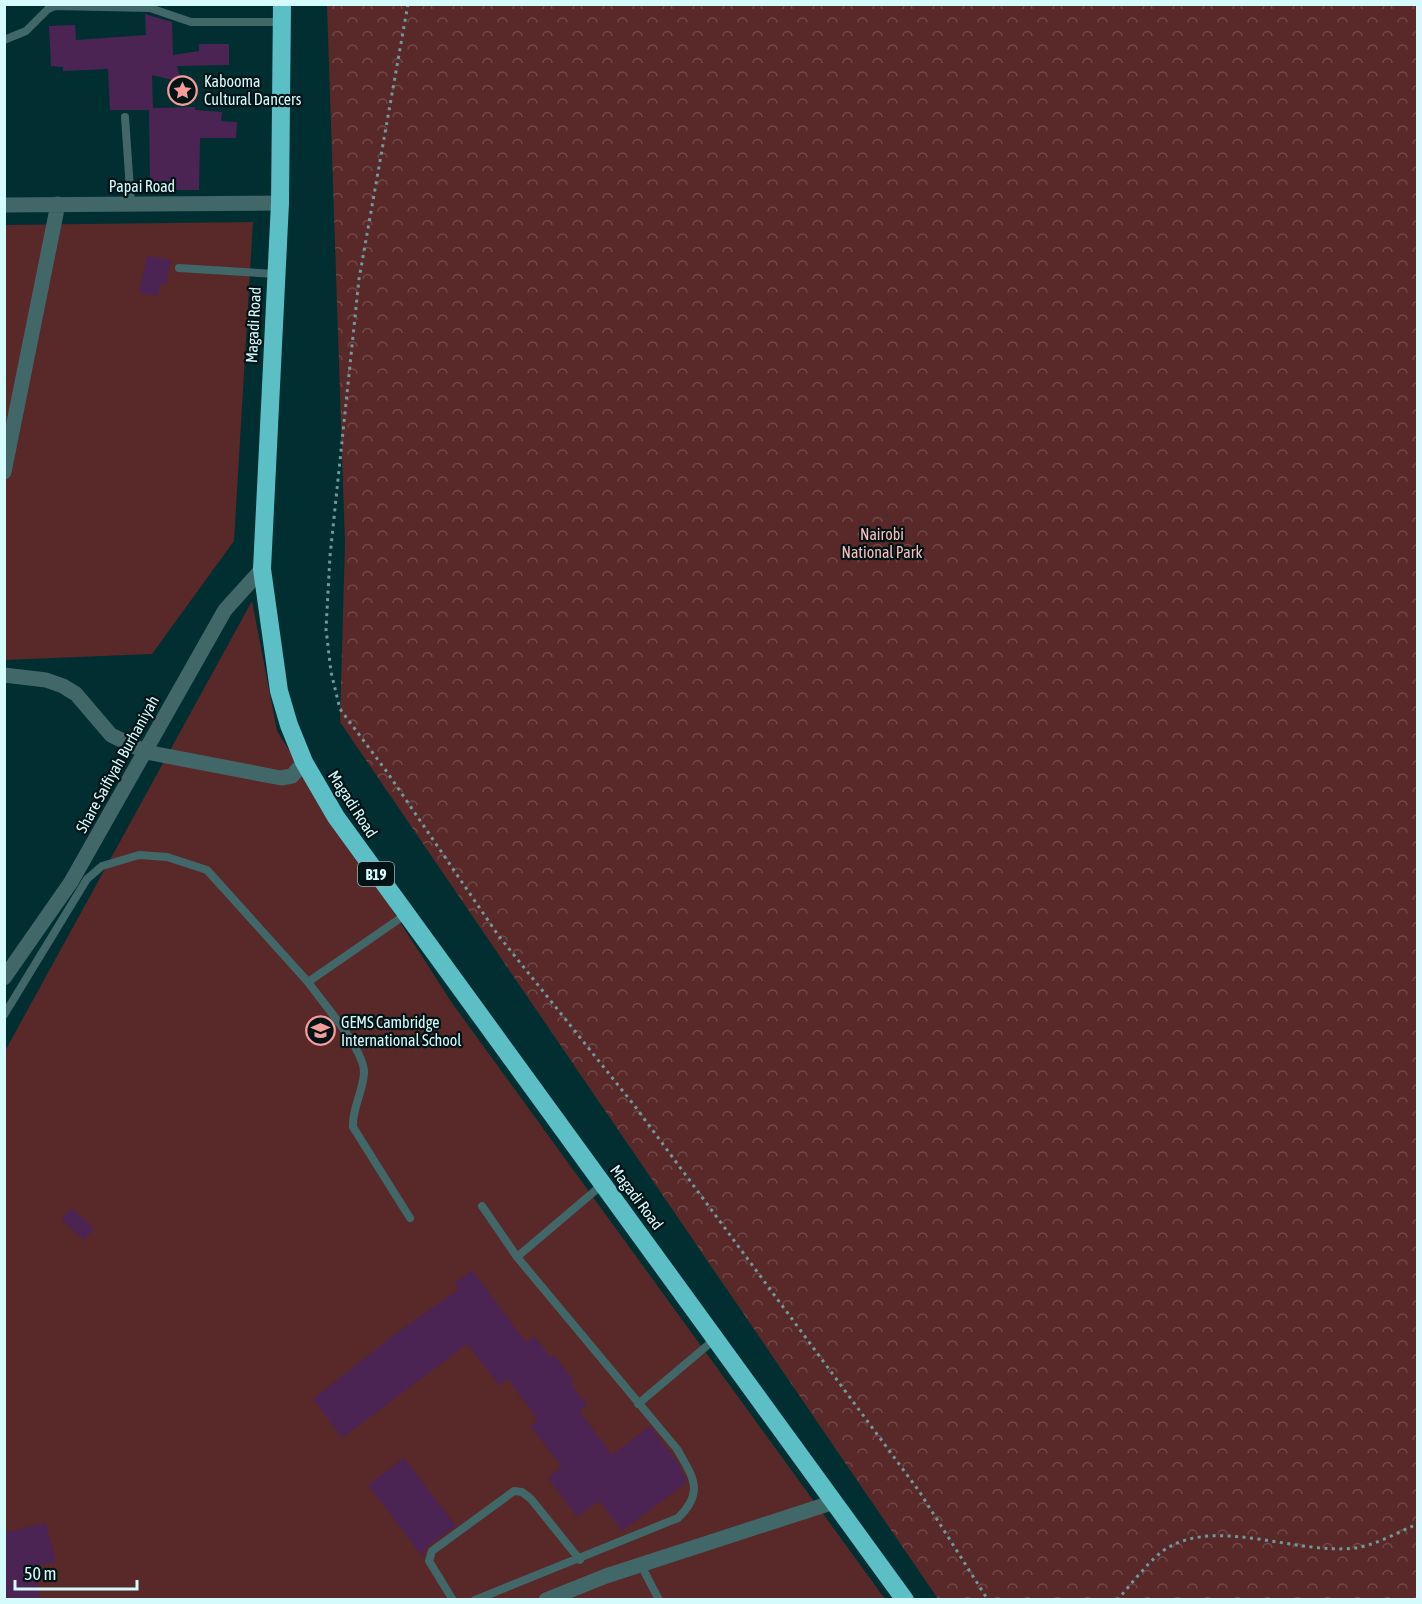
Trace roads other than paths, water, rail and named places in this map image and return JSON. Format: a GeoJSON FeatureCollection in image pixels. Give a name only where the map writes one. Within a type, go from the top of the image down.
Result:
{"type":"FeatureCollection","features":[{"type":"Feature","properties":{"kind":"highway","name":"Magadi Road"},"geometry":{"type":"LineString","coordinates":[[282,14],[280,203],[262,569],[279,691],[304,762],[336,817],[405,915],[717,1337],[905,1599]]}},
{"type":"Feature","properties":{"kind":"street","name":"Papai Road"},"geometry":{"type":"LineString","coordinates":[[4,205],[280,203]]}},
{"type":"Feature","properties":{"kind":"street"},"geometry":{"type":"LineString","coordinates":[[4,472],[58,204]]}},
{"type":"Feature","properties":{"kind":"street","name":"Share Saifiyah Burhaniyah"},"geometry":{"type":"LineString","coordinates":[[4,978],[71,882],[225,610],[262,569]]}},
{"type":"Feature","properties":{"kind":"street"},"geometry":{"type":"LineString","coordinates":[[4,675],[46,680],[63,686],[76,694],[111,735],[146,752],[282,778],[292,776],[304,762]]}},
{"type":"Feature","properties":{"kind":"street"},"geometry":{"type":"LineString","coordinates":[[546,1599],[641,1565],[834,1502]]}},
{"type":"Feature","properties":{"kind":"lane"},"geometry":{"type":"LineString","coordinates":[[4,40],[26,31],[54,6],[150,8],[191,22],[282,14]]}},
{"type":"Feature","properties":{"kind":"lane"},"geometry":{"type":"LineString","coordinates":[[125,117],[131,204]]}},
{"type":"Feature","properties":{"kind":"lane"},"geometry":{"type":"LineString","coordinates":[[179,268],[275,274]]}},
{"type":"Feature","properties":{"kind":"lane"},"geometry":{"type":"LineString","coordinates":[[4,1015],[87,879],[102,866],[139,855],[166,857],[207,870],[308,982],[362,1061],[363,1086],[352,1114],[353,1127],[410,1218]]}},
{"type":"Feature","properties":{"kind":"lane"},"geometry":{"type":"LineString","coordinates":[[308,982],[405,915]]}},
{"type":"Feature","properties":{"kind":"lane"},"geometry":{"type":"LineString","coordinates":[[517,1257],[603,1184]]}},
{"type":"Feature","properties":{"kind":"lane"},"geometry":{"type":"LineString","coordinates":[[475,1599],[580,1560],[678,1518],[693,1501],[695,1489],[692,1475],[677,1449],[517,1257],[482,1206]]}},
{"type":"Feature","properties":{"kind":"lane"},"geometry":{"type":"LineString","coordinates":[[638,1404],[717,1337]]}},
{"type":"Feature","properties":{"kind":"lane"},"geometry":{"type":"LineString","coordinates":[[453,1599],[429,1561],[432,1551],[514,1491],[522,1492],[531,1499],[580,1560]]}},
{"type":"Feature","properties":{"kind":"lane"},"geometry":{"type":"LineString","coordinates":[[641,1565],[659,1599]]}},
{"type":"Feature","properties":{"kind":"place","name":"Kabooma Cultural Dancers"},"geometry":{"type":"Point","coordinates":[183,90]}},
{"type":"Feature","properties":{"kind":"place","name":"GEMS Cambridge International School"},"geometry":{"type":"Point","coordinates":[320,1031]}},
{"type":"Feature","properties":{"kind":"park label","name":"Nairobi National Park"},"geometry":{"type":"Point","coordinates":[882,543]}}]}
